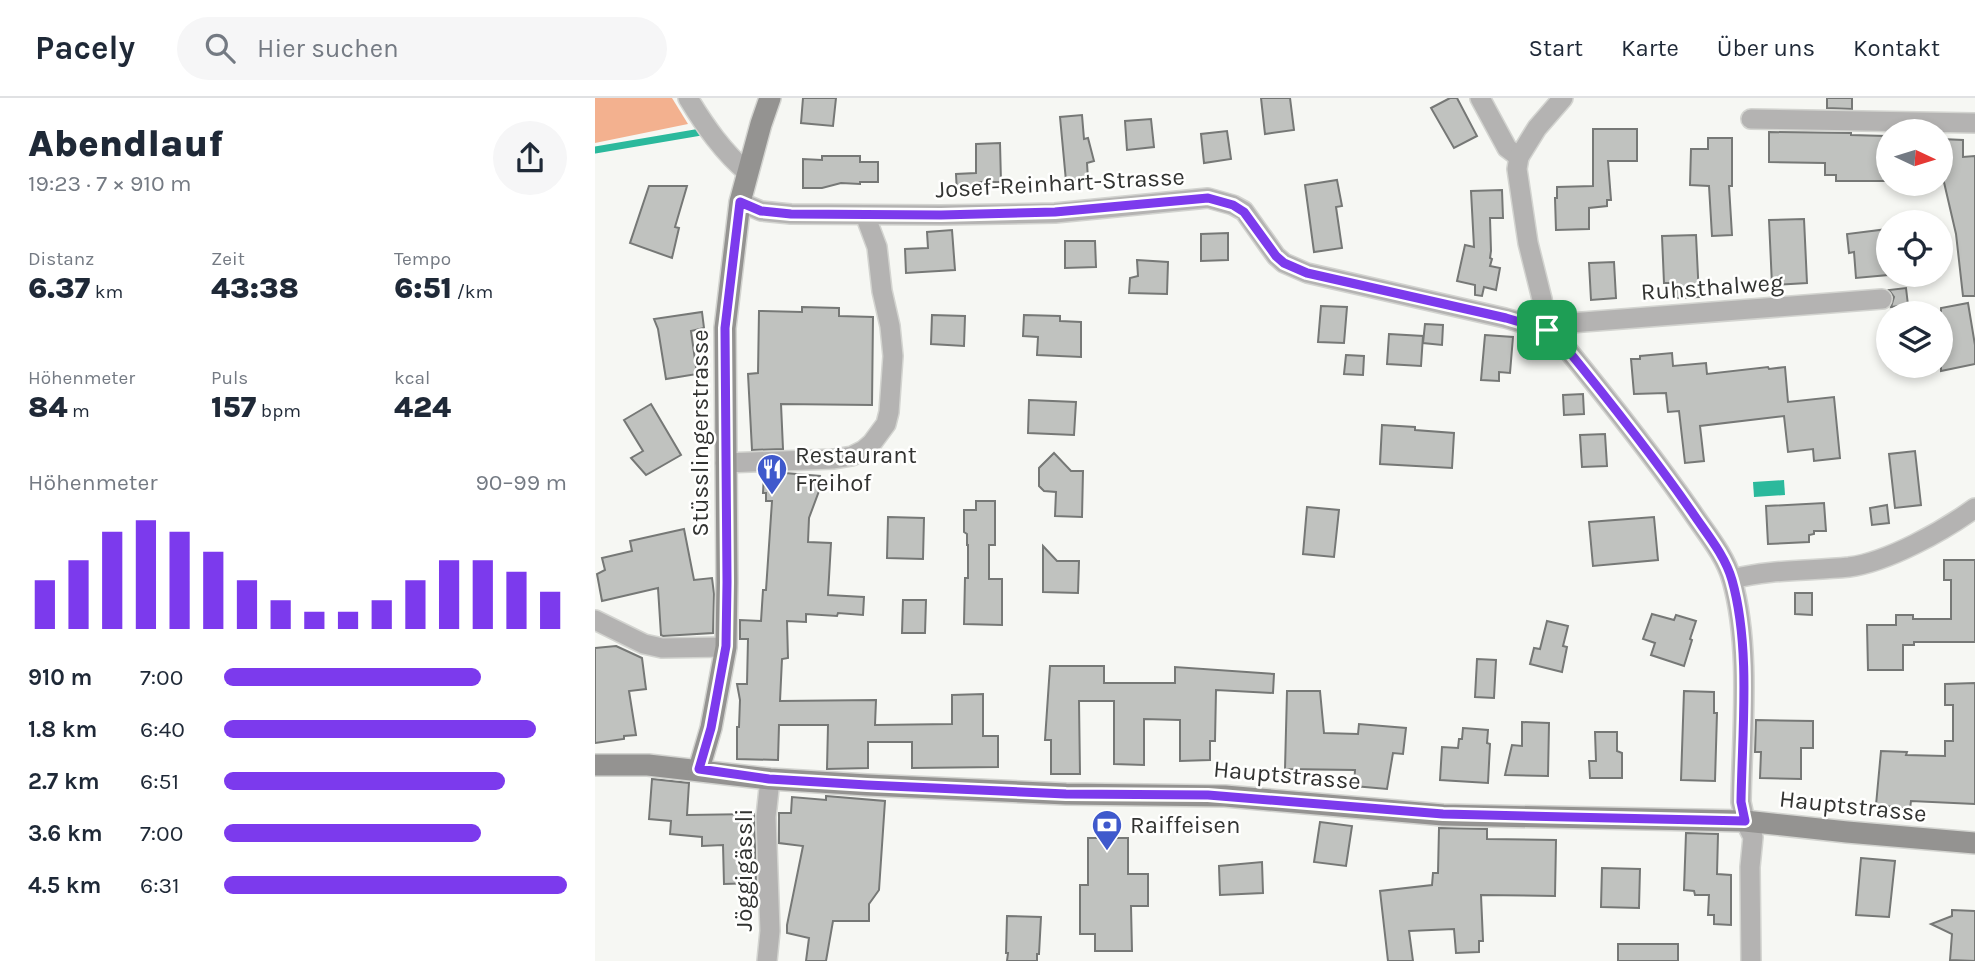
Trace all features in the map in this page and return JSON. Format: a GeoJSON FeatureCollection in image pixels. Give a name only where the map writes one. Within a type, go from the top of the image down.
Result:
{"type":"FeatureCollection","features":[{"type":"Feature","properties":{"kind":"main road","name":"Stüsslingerstrasse"},"geometry":{"type":"LineString","coordinates":[[699,769],[711,728],[726,646],[725,328],[740,202],[770,98]]}},
{"type":"Feature","properties":{"kind":"main road","name":"Hauptstrasse"},"geometry":{"type":"LineString","coordinates":[[595,765],[699,769],[769,779],[1066,794],[1217,795],[1443,814],[1745,821],[1975,843]]}},
{"type":"Feature","properties":{"kind":"street"},"geometry":{"type":"LineString","coordinates":[[688,98],[709,130],[748,173]]}},
{"type":"Feature","properties":{"kind":"street"},"geometry":{"type":"LineString","coordinates":[[1480,98],[1507,148],[1519,157]]}},
{"type":"Feature","properties":{"kind":"street"},"geometry":{"type":"LineString","coordinates":[[1547,330],[1528,243],[1517,169],[1519,157],[1537,128],[1563,98]]}},
{"type":"Feature","properties":{"kind":"street"},"geometry":{"type":"LineString","coordinates":[[1751,118],[1975,123]]}},
{"type":"Feature","properties":{"kind":"street","name":"Josef-Reinhart-Strasse"},"geometry":{"type":"LineString","coordinates":[[740,202],[761,211],[866,215],[1055,212],[1208,198],[1233,205],[1244,212],[1276,256],[1284,263],[1307,273],[1506,318],[1547,330],[1562,343],[1673,485],[1723,558],[1732,579],[1743,660],[1741,802],[1752,837],[1751,961]]}},
{"type":"Feature","properties":{"kind":"street"},"geometry":{"type":"LineString","coordinates":[[725,463],[852,456],[864,450],[881,433],[886,424],[893,356],[877,247],[866,215]]}},
{"type":"Feature","properties":{"kind":"street","name":"Ruhsthalweg"},"geometry":{"type":"LineString","coordinates":[[1547,330],[1570,323],[1882,299]]}},
{"type":"Feature","properties":{"kind":"street"},"geometry":{"type":"LineString","coordinates":[[1732,579],[1768,571],[1866,563],[1896,552],[1946,527],[1975,508]]}},
{"type":"Feature","properties":{"kind":"street"},"geometry":{"type":"LineString","coordinates":[[595,620],[644,644],[662,648],[726,646]]}},
{"type":"Feature","properties":{"kind":"street","name":"Jöggigässli"},"geometry":{"type":"LineString","coordinates":[[767,961],[770,931],[766,817],[769,779]]}},
{"type":"Feature","properties":{"kind":"shaded area"},"geometry":{"type":"Polygon","coordinates":[[[595,98],[672,98],[688,124],[595,143],[595,98]]]}},
{"type":"Feature","properties":{"kind":"shaded area"},"geometry":{"type":"Polygon","coordinates":[[[1784,480],[1785,495],[1754,497],[1753,482],[1784,480]]]}},
{"type":"Feature","properties":{"kind":"building"},"geometry":{"type":"Polygon","coordinates":[[[803,98],[836,98],[833,126],[801,123],[803,98]]]}},
{"type":"Feature","properties":{"kind":"building"},"geometry":{"type":"Polygon","coordinates":[[[1261,98],[1290,98],[1294,130],[1265,134],[1261,98]]]}},
{"type":"Feature","properties":{"kind":"building"},"geometry":{"type":"Polygon","coordinates":[[[1450,98],[1457,98],[1477,136],[1454,148],[1431,108],[1450,98]]]}},
{"type":"Feature","properties":{"kind":"building"},"geometry":{"type":"Polygon","coordinates":[[[1827,98],[1852,98],[1852,109],[1827,108],[1827,98]]]}},
{"type":"Feature","properties":{"kind":"building"},"geometry":{"type":"Polygon","coordinates":[[[1082,115],[1084,139],[1088,138],[1094,161],[1087,163],[1088,179],[1066,181],[1060,117],[1082,115]]]}},
{"type":"Feature","properties":{"kind":"building"},"geometry":{"type":"Polygon","coordinates":[[[1151,119],[1154,147],[1127,150],[1125,121],[1151,119]]]}},
{"type":"Feature","properties":{"kind":"building"},"geometry":{"type":"Polygon","coordinates":[[[1593,129],[1637,129],[1637,161],[1608,161],[1611,200],[1607,200],[1607,206],[1589,208],[1589,229],[1556,230],[1557,187],[1593,186],[1593,129]]]}},
{"type":"Feature","properties":{"kind":"building"},"geometry":{"type":"Polygon","coordinates":[[[1227,131],[1231,159],[1204,163],[1201,134],[1227,131]]]}},
{"type":"Feature","properties":{"kind":"building"},"geometry":{"type":"Polygon","coordinates":[[[1769,132],[1876,136],[1876,181],[1836,181],[1836,175],[1825,175],[1825,163],[1769,162],[1769,132]]]}},
{"type":"Feature","properties":{"kind":"building"},"geometry":{"type":"Polygon","coordinates":[[[1708,138],[1732,138],[1732,186],[1729,186],[1732,235],[1712,236],[1709,186],[1690,185],[1691,149],[1708,149],[1708,138]]]}},
{"type":"Feature","properties":{"kind":"building"},"geometry":{"type":"Polygon","coordinates":[[[1953,140],[1963,140],[1963,157],[1975,156],[1975,296],[1963,296],[1953,210],[1950,210],[1947,196],[1953,196],[1953,140]]]}},
{"type":"Feature","properties":{"kind":"building"},"geometry":{"type":"Polygon","coordinates":[[[1000,143],[1001,182],[977,182],[978,193],[957,194],[956,174],[976,173],[976,144],[1000,143]]]}},
{"type":"Feature","properties":{"kind":"building"},"geometry":{"type":"Polygon","coordinates":[[[822,156],[860,156],[860,162],[878,162],[878,182],[803,188],[803,159],[822,160],[822,156]]]}},
{"type":"Feature","properties":{"kind":"building"},"geometry":{"type":"Polygon","coordinates":[[[1337,180],[1342,206],[1336,207],[1342,248],[1314,252],[1305,185],[1337,180]]]}},
{"type":"Feature","properties":{"kind":"building"},"geometry":{"type":"Polygon","coordinates":[[[649,186],[687,186],[675,227],[679,228],[672,258],[630,243],[649,186]]]}},
{"type":"Feature","properties":{"kind":"building"},"geometry":{"type":"Polygon","coordinates":[[[1502,190],[1503,218],[1490,218],[1490,266],[1500,268],[1496,290],[1484,287],[1482,296],[1475,295],[1475,285],[1457,281],[1465,245],[1474,247],[1471,191],[1502,190]]]}},
{"type":"Feature","properties":{"kind":"building"},"geometry":{"type":"Polygon","coordinates":[[[1804,219],[1807,283],[1772,285],[1769,220],[1804,219]]]}},
{"type":"Feature","properties":{"kind":"building"},"geometry":{"type":"Polygon","coordinates":[[[952,230],[955,270],[906,273],[905,249],[928,248],[927,232],[952,230]]]}},
{"type":"Feature","properties":{"kind":"building"},"geometry":{"type":"Polygon","coordinates":[[[1876,230],[1876,276],[1856,278],[1854,252],[1849,253],[1847,234],[1876,230]]]}},
{"type":"Feature","properties":{"kind":"building"},"geometry":{"type":"Polygon","coordinates":[[[1228,233],[1228,260],[1201,261],[1201,234],[1228,233]]]}},
{"type":"Feature","properties":{"kind":"building"},"geometry":{"type":"Polygon","coordinates":[[[1696,235],[1699,297],[1675,298],[1675,283],[1664,283],[1662,236],[1696,235]]]}},
{"type":"Feature","properties":{"kind":"building"},"geometry":{"type":"Polygon","coordinates":[[[1065,241],[1095,241],[1096,267],[1065,268],[1065,241]]]}},
{"type":"Feature","properties":{"kind":"building"},"geometry":{"type":"Polygon","coordinates":[[[1137,260],[1168,262],[1167,294],[1129,293],[1130,278],[1138,276],[1137,260]]]}},
{"type":"Feature","properties":{"kind":"building"},"geometry":{"type":"Polygon","coordinates":[[[1614,262],[1616,298],[1591,300],[1589,263],[1614,262]]]}},
{"type":"Feature","properties":{"kind":"building"},"geometry":{"type":"Polygon","coordinates":[[[1906,288],[1908,301],[1893,301],[1894,297],[1889,290],[1906,288]]]}},
{"type":"Feature","properties":{"kind":"building"},"geometry":{"type":"Polygon","coordinates":[[[1968,303],[1975,345],[1975,364],[1953,369],[1953,306],[1968,303]]]}},
{"type":"Feature","properties":{"kind":"building"},"geometry":{"type":"Polygon","coordinates":[[[1321,306],[1347,307],[1344,343],[1318,342],[1321,306]]]}},
{"type":"Feature","properties":{"kind":"building"},"geometry":{"type":"Polygon","coordinates":[[[802,307],[839,308],[839,316],[873,317],[872,405],[781,404],[783,449],[752,450],[748,374],[758,373],[759,311],[802,312],[802,307]]]}},
{"type":"Feature","properties":{"kind":"building"},"geometry":{"type":"Polygon","coordinates":[[[702,312],[704,328],[691,331],[697,374],[666,379],[654,319],[702,312]]]}},
{"type":"Feature","properties":{"kind":"building"},"geometry":{"type":"Polygon","coordinates":[[[932,315],[965,316],[964,346],[931,344],[932,315]]]}},
{"type":"Feature","properties":{"kind":"building"},"geometry":{"type":"Polygon","coordinates":[[[1024,315],[1060,316],[1060,321],[1081,322],[1081,357],[1037,355],[1038,337],[1023,336],[1024,315]]]}},
{"type":"Feature","properties":{"kind":"building"},"geometry":{"type":"Polygon","coordinates":[[[1425,324],[1443,325],[1442,345],[1423,343],[1425,324]]]}},
{"type":"Feature","properties":{"kind":"building"},"geometry":{"type":"Polygon","coordinates":[[[1389,334],[1423,336],[1421,366],[1387,364],[1389,334]]]}},
{"type":"Feature","properties":{"kind":"building"},"geometry":{"type":"Polygon","coordinates":[[[1485,335],[1513,337],[1510,373],[1499,372],[1499,381],[1481,380],[1485,335]]]}},
{"type":"Feature","properties":{"kind":"building"},"geometry":{"type":"Polygon","coordinates":[[[1672,353],[1673,366],[1706,363],[1707,374],[1785,367],[1788,402],[1834,397],[1840,458],[1814,461],[1813,449],[1788,452],[1784,416],[1700,426],[1704,461],[1685,463],[1679,411],[1668,412],[1666,393],[1634,394],[1631,359],[1672,353]]]}},
{"type":"Feature","properties":{"kind":"building"},"geometry":{"type":"Polygon","coordinates":[[[1346,355],[1364,356],[1363,375],[1344,374],[1346,355]]]}},
{"type":"Feature","properties":{"kind":"building"},"geometry":{"type":"Polygon","coordinates":[[[1583,394],[1584,414],[1564,415],[1563,395],[1583,394]]]}},
{"type":"Feature","properties":{"kind":"building"},"geometry":{"type":"Polygon","coordinates":[[[1029,400],[1076,402],[1074,435],[1028,433],[1029,400]]]}},
{"type":"Feature","properties":{"kind":"building"},"geometry":{"type":"Polygon","coordinates":[[[651,404],[681,455],[646,475],[631,458],[643,451],[624,420],[651,404]]]}},
{"type":"Feature","properties":{"kind":"building"},"geometry":{"type":"Polygon","coordinates":[[[1382,425],[1454,433],[1452,468],[1380,464],[1382,425]]]}},
{"type":"Feature","properties":{"kind":"building"},"geometry":{"type":"Polygon","coordinates":[[[1605,434],[1607,466],[1582,467],[1580,435],[1605,434]]]}},
{"type":"Feature","properties":{"kind":"building"},"geometry":{"type":"Polygon","coordinates":[[[1915,451],[1921,505],[1895,508],[1889,454],[1915,451]]]}},
{"type":"Feature","properties":{"kind":"building"},"geometry":{"type":"Polygon","coordinates":[[[1054,453],[1071,471],[1083,471],[1082,517],[1055,516],[1056,492],[1044,491],[1039,486],[1039,468],[1054,453]]]}},
{"type":"Feature","properties":{"kind":"building"},"geometry":{"type":"Polygon","coordinates":[[[764,474],[820,476],[819,491],[809,518],[808,542],[831,543],[828,595],[864,597],[863,615],[806,614],[806,622],[787,621],[788,658],[782,659],[780,701],[876,700],[875,725],[952,724],[952,695],[983,694],[983,736],[998,736],[998,767],[912,768],[912,742],[868,742],[868,768],[827,769],[828,725],[779,725],[778,760],[737,759],[740,700],[737,684],[747,684],[748,639],[740,639],[740,620],[761,621],[763,590],[766,590],[772,501],[766,501],[766,493],[763,493],[764,474]]]}},
{"type":"Feature","properties":{"kind":"building"},"geometry":{"type":"Polygon","coordinates":[[[976,501],[995,501],[995,545],[989,545],[989,579],[1002,579],[1002,625],[964,624],[968,545],[967,534],[964,532],[964,510],[976,510],[976,501]]]}},
{"type":"Feature","properties":{"kind":"building"},"geometry":{"type":"Polygon","coordinates":[[[1824,503],[1826,531],[1814,531],[1814,534],[1809,535],[1809,542],[1768,544],[1766,506],[1824,503]]]}},
{"type":"Feature","properties":{"kind":"building"},"geometry":{"type":"Polygon","coordinates":[[[1887,505],[1889,523],[1872,525],[1870,508],[1887,505]]]}},
{"type":"Feature","properties":{"kind":"building"},"geometry":{"type":"Polygon","coordinates":[[[1307,507],[1339,510],[1334,557],[1303,554],[1307,507]]]}},
{"type":"Feature","properties":{"kind":"building"},"geometry":{"type":"Polygon","coordinates":[[[888,517],[924,518],[923,559],[887,558],[888,517]]]}},
{"type":"Feature","properties":{"kind":"building"},"geometry":{"type":"Polygon","coordinates":[[[1654,517],[1658,560],[1593,566],[1589,522],[1654,517]]]}},
{"type":"Feature","properties":{"kind":"building"},"geometry":{"type":"Polygon","coordinates":[[[684,529],[694,580],[712,578],[713,633],[661,635],[658,588],[602,601],[597,574],[605,570],[602,558],[632,551],[630,541],[684,529]]]}},
{"type":"Feature","properties":{"kind":"building"},"geometry":{"type":"Polygon","coordinates":[[[1043,546],[1057,561],[1079,561],[1078,593],[1043,592],[1043,546]]]}},
{"type":"Feature","properties":{"kind":"building"},"geometry":{"type":"Polygon","coordinates":[[[1944,560],[1975,560],[1975,642],[1914,642],[1914,645],[1903,645],[1903,670],[1868,670],[1867,625],[1896,625],[1896,615],[1913,615],[1913,619],[1951,619],[1951,580],[1944,580],[1944,560]]]}},
{"type":"Feature","properties":{"kind":"building"},"geometry":{"type":"Polygon","coordinates":[[[1795,593],[1812,593],[1812,615],[1795,614],[1795,593]]]}},
{"type":"Feature","properties":{"kind":"building"},"geometry":{"type":"Polygon","coordinates":[[[903,600],[926,600],[925,633],[902,633],[903,600]]]}},
{"type":"Feature","properties":{"kind":"building"},"geometry":{"type":"Polygon","coordinates":[[[1652,614],[1674,620],[1676,615],[1696,621],[1684,666],[1651,655],[1655,643],[1643,639],[1652,614]]]}},
{"type":"Feature","properties":{"kind":"building"},"geometry":{"type":"Polygon","coordinates":[[[1547,621],[1568,626],[1563,646],[1567,647],[1562,672],[1530,664],[1534,648],[1540,649],[1547,621]]]}},
{"type":"Feature","properties":{"kind":"building"},"geometry":{"type":"Polygon","coordinates":[[[616,646],[642,658],[646,689],[629,691],[636,735],[595,743],[595,648],[616,646]]]}},
{"type":"Feature","properties":{"kind":"building"},"geometry":{"type":"Polygon","coordinates":[[[1477,659],[1496,660],[1494,698],[1475,697],[1477,659]]]}},
{"type":"Feature","properties":{"kind":"building"},"geometry":{"type":"Polygon","coordinates":[[[1050,666],[1104,666],[1104,683],[1175,683],[1175,667],[1274,674],[1273,693],[1216,690],[1215,741],[1210,741],[1210,760],[1180,761],[1180,720],[1144,719],[1144,765],[1114,764],[1114,701],[1079,701],[1080,774],[1051,774],[1051,740],[1045,740],[1050,666]]]}},
{"type":"Feature","properties":{"kind":"building"},"geometry":{"type":"Polygon","coordinates":[[[1975,683],[1975,804],[1911,801],[1910,809],[1876,805],[1881,751],[1945,756],[1945,741],[1953,741],[1953,705],[1945,705],[1945,684],[1975,683]]]}},
{"type":"Feature","properties":{"kind":"building"},"geometry":{"type":"Polygon","coordinates":[[[1287,691],[1320,691],[1324,733],[1358,734],[1359,724],[1406,728],[1403,754],[1393,753],[1387,789],[1354,786],[1355,770],[1285,769],[1287,691]]]}},
{"type":"Feature","properties":{"kind":"building"},"geometry":{"type":"Polygon","coordinates":[[[1684,691],[1714,692],[1714,713],[1717,713],[1715,781],[1681,780],[1684,691]]]}},
{"type":"Feature","properties":{"kind":"building"},"geometry":{"type":"Polygon","coordinates":[[[1756,720],[1813,721],[1813,748],[1801,748],[1801,779],[1760,778],[1761,752],[1755,752],[1756,720]]]}},
{"type":"Feature","properties":{"kind":"building"},"geometry":{"type":"Polygon","coordinates":[[[1522,722],[1549,723],[1548,776],[1505,775],[1512,745],[1522,746],[1522,722]]]}},
{"type":"Feature","properties":{"kind":"building"},"geometry":{"type":"Polygon","coordinates":[[[1463,728],[1488,730],[1488,783],[1440,780],[1442,747],[1458,748],[1463,728]]]}},
{"type":"Feature","properties":{"kind":"building"},"geometry":{"type":"Polygon","coordinates":[[[1595,732],[1617,732],[1617,751],[1622,753],[1622,778],[1590,778],[1589,761],[1596,761],[1595,732]]]}},
{"type":"Feature","properties":{"kind":"building"},"geometry":{"type":"Polygon","coordinates":[[[652,779],[689,783],[687,815],[754,814],[756,883],[724,884],[723,845],[702,846],[702,837],[670,834],[671,821],[649,819],[652,779]]]}},
{"type":"Feature","properties":{"kind":"building"},"geometry":{"type":"Polygon","coordinates":[[[826,796],[885,801],[879,890],[869,904],[869,921],[833,921],[826,961],[806,961],[809,938],[787,933],[803,846],[779,843],[779,813],[791,813],[792,797],[826,800],[826,796]]]}},
{"type":"Feature","properties":{"kind":"building"},"geometry":{"type":"Polygon","coordinates":[[[1320,822],[1352,826],[1346,866],[1314,862],[1320,822]]]}},
{"type":"Feature","properties":{"kind":"building"},"geometry":{"type":"Polygon","coordinates":[[[1439,828],[1487,829],[1487,839],[1556,840],[1555,896],[1481,895],[1483,941],[1479,941],[1479,952],[1456,953],[1454,929],[1409,931],[1413,961],[1388,961],[1380,891],[1432,885],[1433,873],[1438,873],[1439,828]]]}},
{"type":"Feature","properties":{"kind":"building"},"geometry":{"type":"Polygon","coordinates":[[[1686,833],[1718,834],[1717,874],[1731,875],[1731,925],[1714,924],[1714,915],[1708,915],[1709,895],[1695,895],[1694,891],[1684,890],[1686,833]]]}},
{"type":"Feature","properties":{"kind":"building"},"geometry":{"type":"Polygon","coordinates":[[[1088,838],[1128,838],[1128,874],[1148,874],[1148,906],[1131,906],[1132,951],[1095,951],[1095,934],[1080,934],[1080,885],[1088,885],[1088,838]]]}},
{"type":"Feature","properties":{"kind":"building"},"geometry":{"type":"Polygon","coordinates":[[[1861,858],[1895,861],[1889,917],[1856,915],[1861,858]]]}},
{"type":"Feature","properties":{"kind":"building"},"geometry":{"type":"Polygon","coordinates":[[[1262,862],[1263,893],[1220,895],[1219,866],[1262,862]]]}},
{"type":"Feature","properties":{"kind":"building"},"geometry":{"type":"Polygon","coordinates":[[[1602,868],[1640,869],[1639,908],[1601,907],[1602,868]]]}},
{"type":"Feature","properties":{"kind":"building"},"geometry":{"type":"Polygon","coordinates":[[[1952,910],[1975,911],[1975,961],[1950,960],[1952,934],[1931,924],[1952,916],[1952,910]]]}},
{"type":"Feature","properties":{"kind":"building"},"geometry":{"type":"Polygon","coordinates":[[[1007,916],[1041,917],[1037,961],[1007,961],[1007,916]]]}},
{"type":"Feature","properties":{"kind":"building"},"geometry":{"type":"Polygon","coordinates":[[[1618,944],[1678,944],[1678,961],[1618,961],[1618,944]]]}},
{"type":"Feature","properties":{"kind":"waterway"},"geometry":{"type":"LineString","coordinates":[[595,150],[701,132]]}},
{"type":"Feature","properties":{"kind":"place","name":"Restaurant Freihof"},"geometry":{"type":"Point","coordinates":[772,496]}},
{"type":"Feature","properties":{"kind":"place","name":"Raiffeisen"},"geometry":{"type":"Point","coordinates":[1107,852]}},
{"type":"Feature","properties":{"kind":"route"},"geometry":{"type":"LineString","coordinates":[[1208,198],[1233,205],[1244,212],[1276,256],[1284,263],[1307,273],[1506,318],[1547,330],[1562,343],[1673,485],[1723,558],[1732,579],[1743,660],[1741,802],[1745,821],[1413,813],[1208,795],[1066,794],[769,779],[699,769],[711,728],[726,646],[725,328],[740,202],[761,211],[791,214],[941,215],[1055,212],[1208,198]]}}]}
